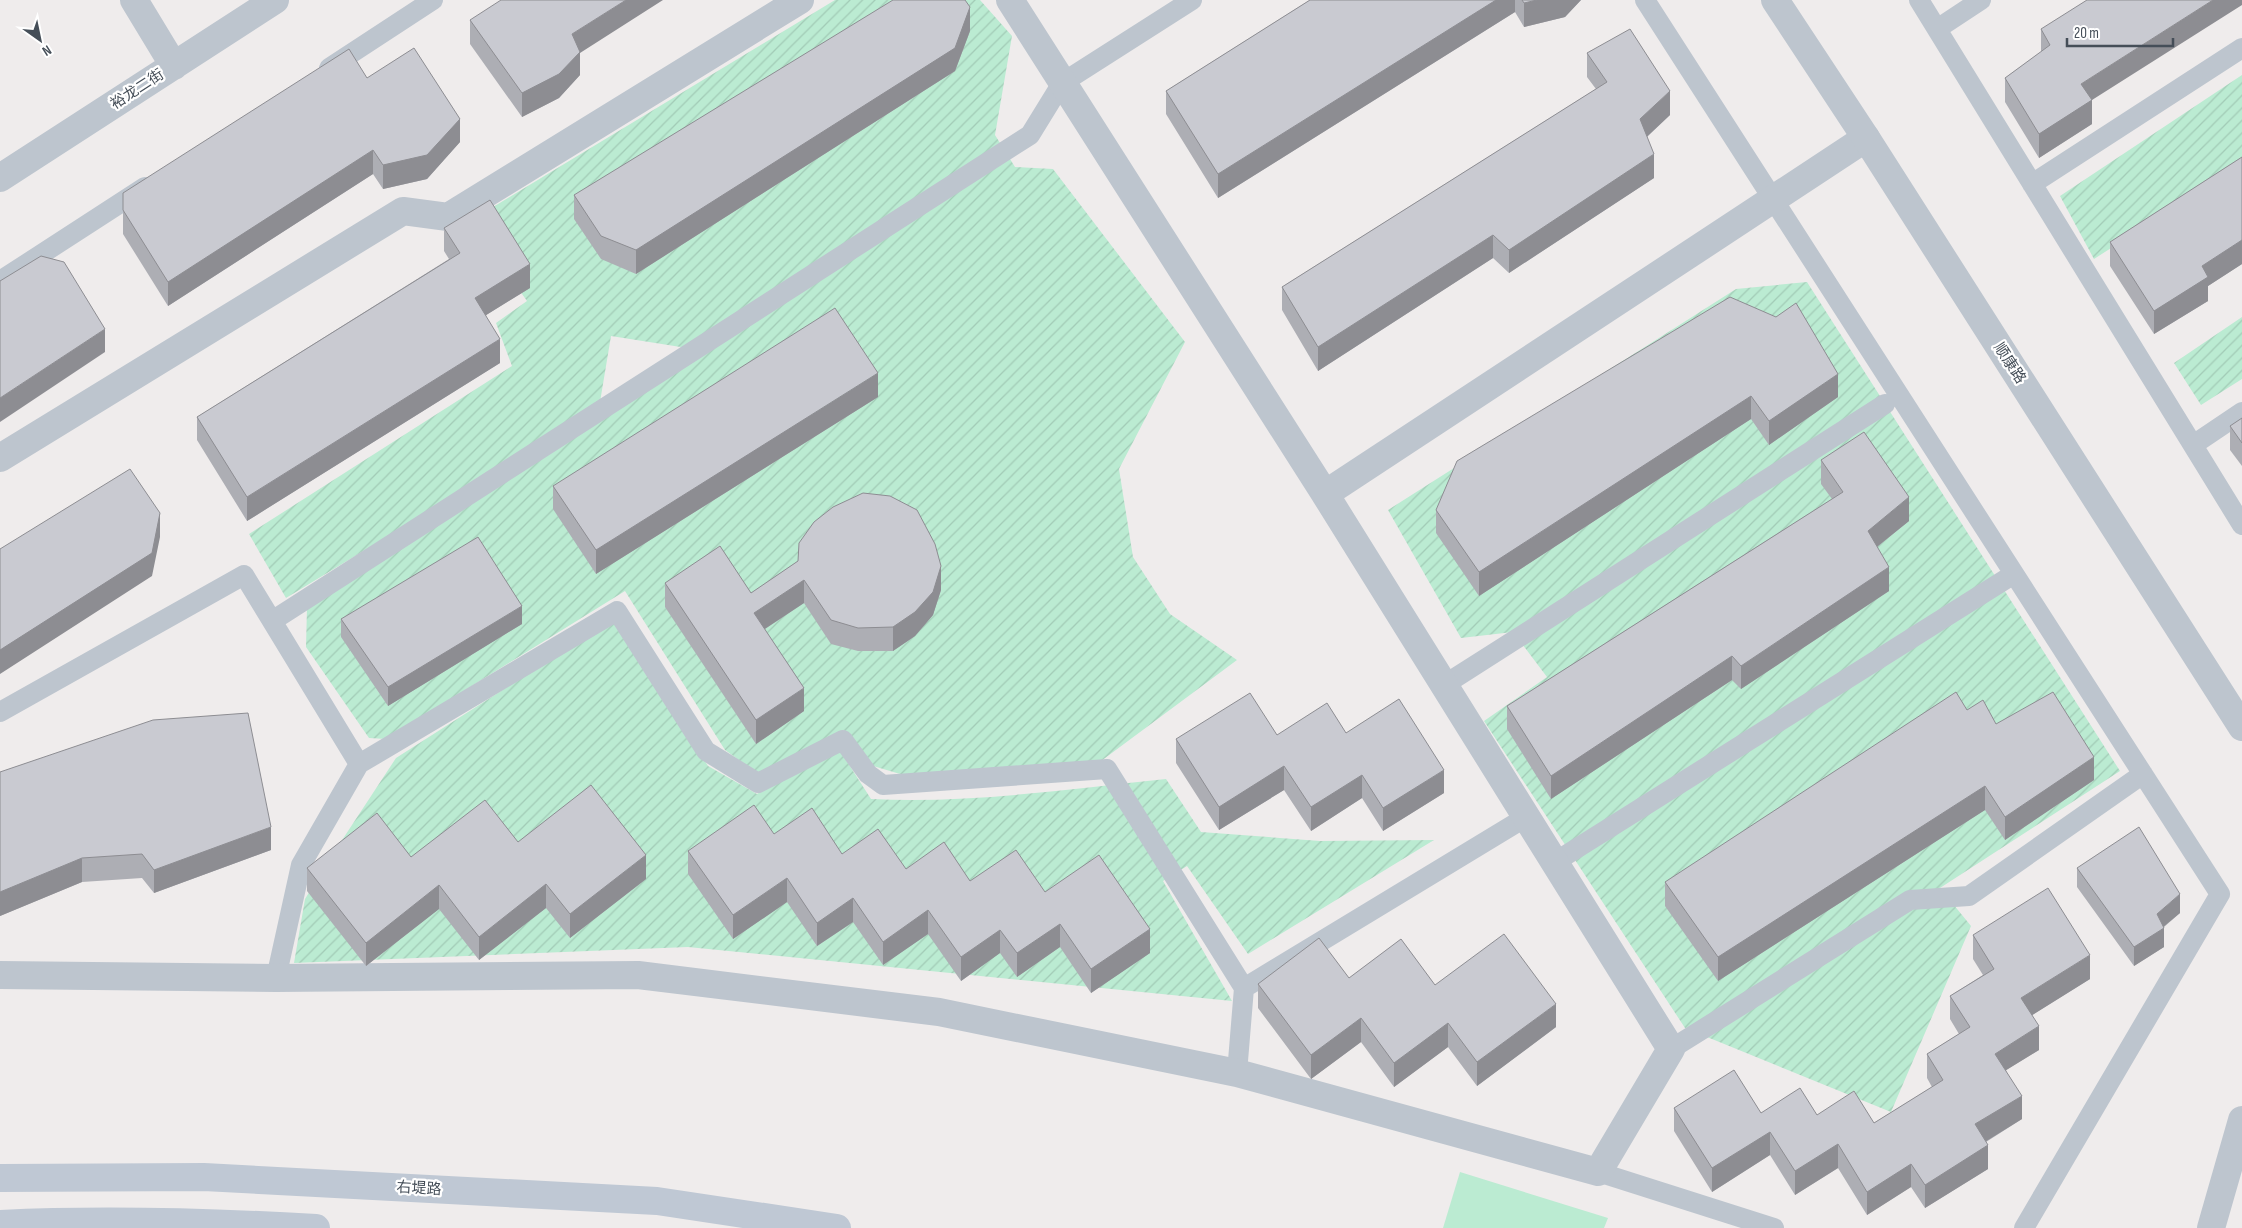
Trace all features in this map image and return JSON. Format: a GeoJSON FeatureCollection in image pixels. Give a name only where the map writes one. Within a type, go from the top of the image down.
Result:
{"type":"FeatureCollection","features":[{"type":"Feature","properties":{"kind":"main road","name":"右堤路"},"geometry":{"type":"LineString","coordinates":[[0,1178],[204,1177],[647,1201],[837,1228]]}},
{"type":"Feature","properties":{"kind":"main road"},"geometry":{"type":"LineString","coordinates":[[0,1224],[50,1222],[212,1222],[316,1228]]}},
{"type":"Feature","properties":{"kind":"street"},"geometry":{"type":"LineString","coordinates":[[134,0],[174,66]]}},
{"type":"Feature","properties":{"kind":"street","name":"裕龙二街"},"geometry":{"type":"LineString","coordinates":[[0,178],[275,0]]}},
{"type":"Feature","properties":{"kind":"street"},"geometry":{"type":"LineString","coordinates":[[0,458],[403,211],[448,217],[800,0]]}},
{"type":"Feature","properties":{"kind":"street"},"geometry":{"type":"LineString","coordinates":[[0,975],[276,978],[638,975],[939,1012],[1237,1073],[1598,1172],[1672,1049],[1325,494],[1010,0]]}},
{"type":"Feature","properties":{"kind":"street","name":"顺康路"},"geometry":{"type":"LineString","coordinates":[[1775,0],[1866,138],[2242,727]]}},
{"type":"Feature","properties":{"kind":"street"},"geometry":{"type":"LineString","coordinates":[[1325,494],[1866,138]]}},
{"type":"Feature","properties":{"kind":"street"},"geometry":{"type":"LineString","coordinates":[[2211,1228],[2242,1120]]}},
{"type":"Feature","properties":{"kind":"lane"},"geometry":{"type":"LineString","coordinates":[[316,76],[433,0]]}},
{"type":"Feature","properties":{"kind":"lane"},"geometry":{"type":"LineString","coordinates":[[272,620],[1030,135],[1062,83],[1192,0]]}},
{"type":"Feature","properties":{"kind":"lane"},"geometry":{"type":"LineString","coordinates":[[1645,0],[2220,894],[2024,1228]]}},
{"type":"Feature","properties":{"kind":"lane"},"geometry":{"type":"LineString","coordinates":[[1919,0],[2242,525]]}},
{"type":"Feature","properties":{"kind":"lane"},"geometry":{"type":"LineString","coordinates":[[1937,29],[1981,0]]}},
{"type":"Feature","properties":{"kind":"lane"},"geometry":{"type":"LineString","coordinates":[[2032,184],[2242,48]]}},
{"type":"Feature","properties":{"kind":"lane"},"geometry":{"type":"LineString","coordinates":[[0,281],[158,178]]}},
{"type":"Feature","properties":{"kind":"lane"},"geometry":{"type":"LineString","coordinates":[[1444,685],[1885,404]]}},
{"type":"Feature","properties":{"kind":"lane"},"geometry":{"type":"LineString","coordinates":[[2193,445],[2242,412]]}},
{"type":"Feature","properties":{"kind":"lane"},"geometry":{"type":"LineString","coordinates":[[0,712],[244,574],[359,764]]}},
{"type":"Feature","properties":{"kind":"lane"},"geometry":{"type":"LineString","coordinates":[[1555,862],[2014,574]]}},
{"type":"Feature","properties":{"kind":"lane"},"geometry":{"type":"LineString","coordinates":[[276,978],[301,865],[359,764],[617,611],[706,751],[758,783],[843,740],[868,774],[883,784],[1107,769],[1244,988],[1237,1073]]}},
{"type":"Feature","properties":{"kind":"lane"},"geometry":{"type":"LineString","coordinates":[[1672,1049],[1910,900],[1969,896],[2142,774]]}},
{"type":"Feature","properties":{"kind":"lane"},"geometry":{"type":"LineString","coordinates":[[1244,988],[1526,817]]}},
{"type":"Feature","properties":{"kind":"lane"},"geometry":{"type":"LineString","coordinates":[[1598,1172],[1774,1228]]}},
{"type":"Feature","properties":{"kind":"green space"},"geometry":{"type":"Polygon","coordinates":[[[835,0],[980,0],[1012,36],[995,135],[1015,167],[1053,169],[1185,342],[1119,469],[1133,557],[1170,614],[1237,660],[1093,767],[917,779],[863,763],[844,730],[761,776],[725,750],[625,591],[386,739],[369,738],[306,647],[307,607],[706,351],[611,336],[599,408],[286,598],[249,534],[512,366],[496,323],[527,301],[470,221],[835,0]]]}},
{"type":"Feature","properties":{"kind":"green space"},"geometry":{"type":"Polygon","coordinates":[[[2242,75],[2242,164],[2094,259],[2060,196],[2242,75]]]}},
{"type":"Feature","properties":{"kind":"green space"},"geometry":{"type":"Polygon","coordinates":[[[1807,282],[2120,771],[1940,888],[1971,926],[1891,1112],[1685,1028],[1484,721],[1547,677],[1513,632],[1461,638],[1388,510],[1736,289],[1807,282]]]}},
{"type":"Feature","properties":{"kind":"green space"},"geometry":{"type":"Polygon","coordinates":[[[2242,317],[2242,379],[2201,405],[2174,363],[2242,317]]]}},
{"type":"Feature","properties":{"kind":"green space"},"geometry":{"type":"Polygon","coordinates":[[[614,619],[708,766],[757,794],[839,749],[871,799],[982,798],[1166,779],[1201,832],[1320,841],[1434,840],[1248,954],[1187,866],[1163,881],[1232,1001],[688,947],[294,963],[305,899],[396,758],[614,619]]]}},
{"type":"Feature","properties":{"kind":"green space"},"geometry":{"type":"Polygon","coordinates":[[[1460,1172],[1608,1218],[1604,1228],[1443,1228],[1460,1172]]]}},
{"type":"Feature","properties":{"kind":"building"},"geometry":{"type":"Polygon","coordinates":[[[501,0],[626,0],[572,34],[580,52],[559,74],[522,93],[470,20],[501,0]]]}},
{"type":"Feature","properties":{"kind":"building"},"geometry":{"type":"Polygon","coordinates":[[[893,0],[965,0],[970,7],[955,48],[636,250],[601,236],[574,195],[893,0]]]}},
{"type":"Feature","properties":{"kind":"building"},"geometry":{"type":"Polygon","coordinates":[[[1310,0],[1496,0],[1218,174],[1166,91],[1310,0]]]}},
{"type":"Feature","properties":{"kind":"building"},"geometry":{"type":"Polygon","coordinates":[[[1522,0],[1537,0],[1524,3],[1522,0]]]}},
{"type":"Feature","properties":{"kind":"building"},"geometry":{"type":"Polygon","coordinates":[[[2087,0],[2213,0],[2081,84],[2092,100],[2039,134],[2005,78],[2050,45],[2041,29],[2087,0]]]}},
{"type":"Feature","properties":{"kind":"building"},"geometry":{"type":"Polygon","coordinates":[[[1630,29],[1670,91],[1640,119],[1654,154],[1509,250],[1493,235],[1318,347],[1282,287],[1607,82],[1587,53],[1630,29]]]}},
{"type":"Feature","properties":{"kind":"building"},"geometry":{"type":"Polygon","coordinates":[[[414,48],[460,119],[427,155],[383,165],[373,150],[168,282],[123,210],[123,193],[349,49],[367,78],[414,48]]]}},
{"type":"Feature","properties":{"kind":"building"},"geometry":{"type":"Polygon","coordinates":[[[2242,157],[2242,240],[2202,266],[2208,277],[2154,311],[2110,242],[2242,157]]]}},
{"type":"Feature","properties":{"kind":"building"},"geometry":{"type":"Polygon","coordinates":[[[490,200],[530,264],[475,298],[500,339],[247,497],[197,417],[460,253],[444,228],[490,200]]]}},
{"type":"Feature","properties":{"kind":"building"},"geometry":{"type":"Polygon","coordinates":[[[41,256],[64,262],[105,329],[0,398],[0,281],[41,256]]]}},
{"type":"Feature","properties":{"kind":"building"},"geometry":{"type":"Polygon","coordinates":[[[1730,297],[1776,317],[1796,303],[1838,374],[1769,421],[1751,396],[1479,572],[1436,510],[1457,461],[1730,297]]]}},
{"type":"Feature","properties":{"kind":"building"},"geometry":{"type":"Polygon","coordinates":[[[835,308],[878,373],[596,550],[553,486],[835,308]]]}},
{"type":"Feature","properties":{"kind":"building"},"geometry":{"type":"Polygon","coordinates":[[[2242,418],[2242,443],[2230,426],[2242,418]]]}},
{"type":"Feature","properties":{"kind":"building"},"geometry":{"type":"Polygon","coordinates":[[[1864,432],[1909,497],[1868,531],[1889,567],[1741,666],[1732,656],[1551,776],[1507,706],[1843,492],[1821,460],[1864,432]]]}},
{"type":"Feature","properties":{"kind":"building"},"geometry":{"type":"Polygon","coordinates":[[[130,469],[160,513],[152,553],[0,650],[0,549],[130,469]]]}},
{"type":"Feature","properties":{"kind":"building"},"geometry":{"type":"Polygon","coordinates":[[[863,493],[890,496],[917,510],[935,544],[941,566],[933,592],[915,612],[893,627],[858,628],[831,620],[804,580],[754,613],[804,688],[756,720],[665,583],[720,546],[751,593],[798,561],[799,543],[814,522],[833,507],[863,493]]]}},
{"type":"Feature","properties":{"kind":"building"},"geometry":{"type":"Polygon","coordinates":[[[478,537],[522,606],[388,687],[341,619],[478,537]]]}},
{"type":"Feature","properties":{"kind":"building"},"geometry":{"type":"Polygon","coordinates":[[[1956,692],[1967,710],[1983,700],[1996,724],[2053,692],[2094,757],[2005,817],[1985,786],[1718,957],[1665,882],[1956,692]]]}},
{"type":"Feature","properties":{"kind":"building"},"geometry":{"type":"Polygon","coordinates":[[[1250,693],[1277,735],[1327,703],[1346,733],[1399,699],[1444,770],[1383,808],[1362,775],[1311,807],[1284,766],[1219,807],[1176,739],[1250,693]]]}},
{"type":"Feature","properties":{"kind":"building"},"geometry":{"type":"Polygon","coordinates":[[[248,713],[271,827],[154,870],[142,854],[82,858],[0,892],[0,772],[153,720],[248,713]]]}},
{"type":"Feature","properties":{"kind":"building"},"geometry":{"type":"Polygon","coordinates":[[[591,785],[646,855],[570,914],[546,884],[479,937],[439,885],[366,943],[307,868],[377,813],[411,857],[485,800],[518,842],[591,785]]]}},
{"type":"Feature","properties":{"kind":"building"},"geometry":{"type":"Polygon","coordinates":[[[754,805],[774,834],[812,808],[842,854],[878,829],[906,869],[944,842],[970,881],[1016,850],[1045,892],[1099,855],[1150,929],[1091,969],[1060,924],[1017,953],[1000,930],[961,957],[928,910],[883,942],[853,898],[817,923],[787,878],[733,915],[688,851],[754,805]]]}},
{"type":"Feature","properties":{"kind":"building"},"geometry":{"type":"Polygon","coordinates":[[[2139,827],[2180,894],[2157,914],[2164,928],[2134,947],[2077,868],[2139,827]]]}},
{"type":"Feature","properties":{"kind":"building"},"geometry":{"type":"Polygon","coordinates":[[[2048,888],[2090,955],[2021,998],[2039,1026],[1995,1054],[2022,1096],[1975,1124],[1988,1145],[1925,1185],[1911,1164],[1867,1192],[1838,1144],[1795,1171],[1770,1132],[1712,1168],[1674,1108],[1734,1070],[1761,1113],[1800,1088],[1817,1115],[1854,1091],[1874,1123],[1943,1080],[1927,1054],[1970,1027],[1950,996],[1994,969],[1973,935],[2048,888]]]}},
{"type":"Feature","properties":{"kind":"building"},"geometry":{"type":"Polygon","coordinates":[[[1504,934],[1556,1004],[1477,1062],[1448,1023],[1394,1063],[1361,1018],[1311,1055],[1258,984],[1319,938],[1349,978],[1401,939],[1435,985],[1504,934]]]}}]}
